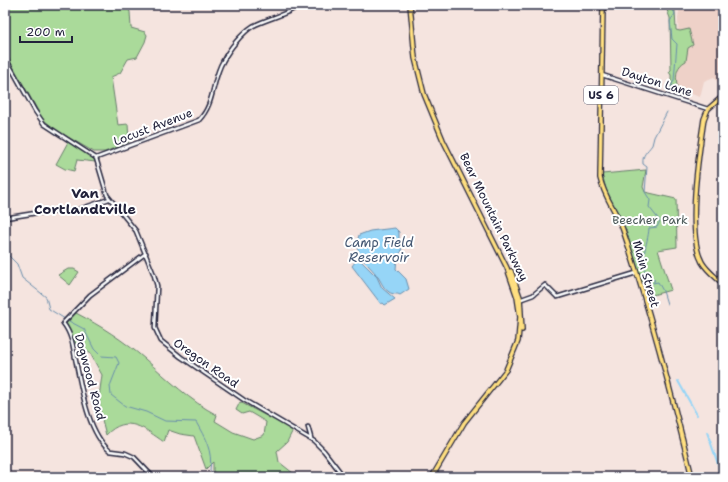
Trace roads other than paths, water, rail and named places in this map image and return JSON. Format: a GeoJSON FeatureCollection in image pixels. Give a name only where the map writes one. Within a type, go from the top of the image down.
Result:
{"type":"FeatureCollection","features":[{"type":"Feature","properties":{"kind":"main road","name":"Bear Mountain Parkway"},"geometry":{"type":"LineString","coordinates":[[412,5],[415,58],[426,100],[444,140],[508,268],[519,300],[520,330],[512,358],[500,380],[463,426],[432,477]]}},
{"type":"Feature","properties":{"kind":"main road","name":"Main Street"},"geometry":{"type":"LineString","coordinates":[[603,5],[600,178],[603,190],[623,231],[636,273],[677,417],[692,477]]}},
{"type":"Feature","properties":{"kind":"main road"},"geometry":{"type":"LineString","coordinates":[[723,96],[708,109],[704,119],[697,177],[695,237],[702,262],[723,284]]}},
{"type":"Feature","properties":{"kind":"street","name":"Locust Avenue"},"geometry":{"type":"LineString","coordinates":[[96,158],[199,120],[208,107],[224,59],[243,35],[254,26],[280,17],[301,5]]}},
{"type":"Feature","properties":{"kind":"street"},"geometry":{"type":"LineString","coordinates":[[5,57],[35,111],[44,124],[96,158]]}},
{"type":"Feature","properties":{"kind":"street","name":"Dayton Lane"},"geometry":{"type":"LineString","coordinates":[[601,74],[708,109]]}},
{"type":"Feature","properties":{"kind":"street","name":"Oregon Road"},"geometry":{"type":"LineString","coordinates":[[96,158],[105,191],[109,199],[132,224],[146,253],[156,280],[154,320],[156,332],[161,341],[193,366],[244,400],[301,432]]}},
{"type":"Feature","properties":{"kind":"street"},"geometry":{"type":"LineString","coordinates":[[5,218],[36,213],[74,211],[109,199]]}},
{"type":"Feature","properties":{"kind":"street","name":"Dogwood Road"},"geometry":{"type":"LineString","coordinates":[[146,253],[90,294],[64,322],[71,337],[86,405],[98,437],[111,451],[125,453],[134,457],[153,477]]}},
{"type":"Feature","properties":{"kind":"street"},"geometry":{"type":"LineString","coordinates":[[519,300],[533,295],[546,285],[557,297],[636,273]]}},
{"type":"Feature","properties":{"kind":"street"},"geometry":{"type":"LineString","coordinates":[[312,439],[308,427],[301,432],[312,439],[324,451],[344,477]]}},
{"type":"Feature","properties":{"kind":"water","name":"Camp Field Reservoir"},"geometry":{"type":"Polygon","coordinates":[[[395,228],[399,232],[399,242],[402,251],[397,257],[396,269],[406,279],[409,289],[400,295],[390,293],[385,289],[378,277],[359,254],[357,242],[359,235],[370,231],[395,228]]]}},
{"type":"Feature","properties":{"kind":"water","name":"Camp Field Reservoir"},"geometry":{"type":"Polygon","coordinates":[[[358,258],[377,277],[382,288],[395,299],[385,305],[383,303],[381,304],[352,266],[358,258]]]}},
{"type":"Feature","properties":{"kind":"waterway"},"geometry":{"type":"LineString","coordinates":[[670,90],[674,80],[677,44],[672,39],[670,21],[675,14],[671,5]]}},
{"type":"Feature","properties":{"kind":"waterway"},"geometry":{"type":"LineString","coordinates":[[667,112],[654,137],[652,145],[645,153],[643,158],[643,164],[647,167],[645,192],[650,200],[649,207],[660,221],[657,227],[649,228],[644,253],[645,272],[648,278],[655,280],[653,283],[658,282],[663,291],[667,304]]}},
{"type":"Feature","properties":{"kind":"waterway"},"geometry":{"type":"LineString","coordinates":[[5,239],[9,256],[17,264],[22,278],[46,297],[49,309],[65,319]]}},
{"type":"Feature","properties":{"kind":"waterway"},"geometry":{"type":"LineString","coordinates":[[67,320],[84,329],[94,349],[101,356],[116,357],[119,363],[110,386],[111,395],[125,406],[146,412],[165,421],[196,422],[208,445],[211,463],[210,470],[215,477]]}},
{"type":"Feature","properties":{"kind":"waterway"},"geometry":{"type":"LineString","coordinates":[[678,381],[697,415]]}},
{"type":"Feature","properties":{"kind":"waterway"},"geometry":{"type":"LineString","coordinates":[[707,432],[720,470]]}},
{"type":"Feature","properties":{"kind":"district","name":"Van Cortlandtville"},"geometry":{"type":"Point","coordinates":[85,202]}},
{"type":"Feature","properties":{"kind":"park label","name":"Beecher Park"},"geometry":{"type":"Point","coordinates":[650,220]}}]}
